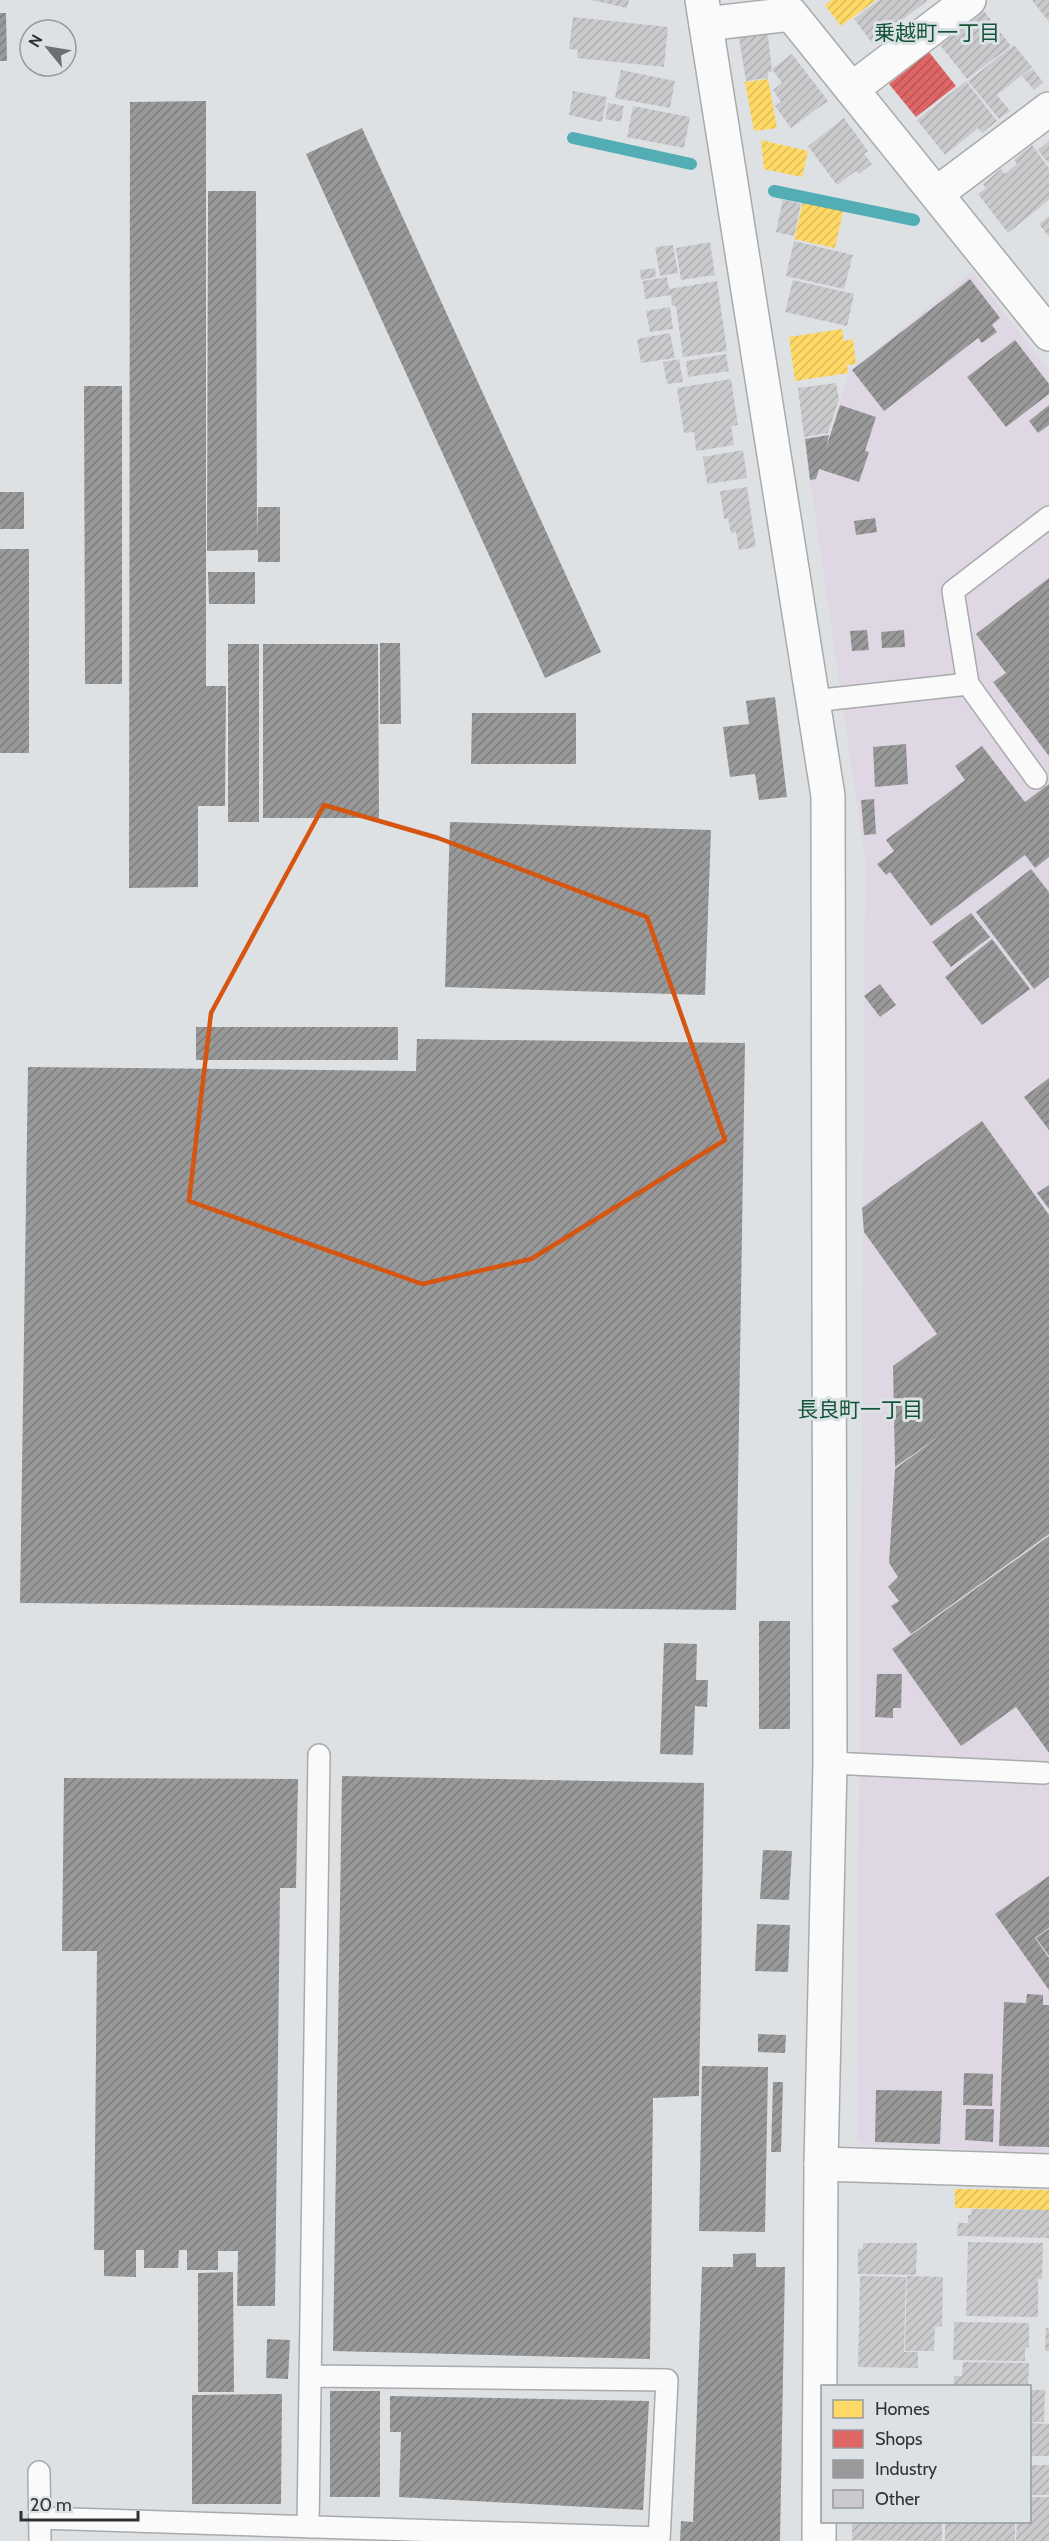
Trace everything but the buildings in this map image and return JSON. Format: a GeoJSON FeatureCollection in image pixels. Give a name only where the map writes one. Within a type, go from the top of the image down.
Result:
{"type":"FeatureCollection","features":[{"type":"Feature","properties":{"kind":"street"},"geometry":{"type":"LineString","coordinates":[[852,89],[969,0]]}},
{"type":"Feature","properties":{"kind":"street"},"geometry":{"type":"LineString","coordinates":[[819,2541],[821,2164],[830,1763],[828,796],[704,12],[793,7],[852,89],[1049,334]]}},
{"type":"Feature","properties":{"kind":"street"},"geometry":{"type":"LineString","coordinates":[[936,194],[1049,109]]}},
{"type":"Feature","properties":{"kind":"street"},"geometry":{"type":"LineString","coordinates":[[821,2164],[1049,2171]]}},
{"type":"Feature","properties":{"kind":"lane"},"geometry":{"type":"LineString","coordinates":[[1036,778],[968,684],[953,591],[1049,517]]}},
{"type":"Feature","properties":{"kind":"lane"},"geometry":{"type":"LineString","coordinates":[[813,701],[968,684]]}},
{"type":"Feature","properties":{"kind":"lane"},"geometry":{"type":"LineString","coordinates":[[309,2527],[319,1755]]}},
{"type":"Feature","properties":{"kind":"lane"},"geometry":{"type":"LineString","coordinates":[[830,1763],[1044,1773]]}},
{"type":"Feature","properties":{"kind":"lane"},"geometry":{"type":"LineString","coordinates":[[40,2518],[659,2540],[667,2380],[312,2376]]}},
{"type":"Feature","properties":{"kind":"lane"},"geometry":{"type":"LineString","coordinates":[[39,2472],[40,2541]]}},
{"type":"Feature","properties":{"kind":"highlighted area"},"geometry":{"type":"Polygon","coordinates":[[[324,805],[438,838],[647,917],[725,1140],[531,1259],[422,1284],[189,1201],[211,1013],[324,805]]]}},
{"type":"Feature","properties":{"kind":"shaded area"},"geometry":{"type":"Polygon","coordinates":[[[972,271],[1049,371],[1049,2153],[864,2145],[857,2141],[865,861],[804,438],[829,434],[850,371],[972,271]]]}},
{"type":"Feature","properties":{"kind":"waterway"},"geometry":{"type":"LineString","coordinates":[[573,138],[691,164]]}},
{"type":"Feature","properties":{"kind":"waterway"},"geometry":{"type":"LineString","coordinates":[[774,191],[914,220]]}},
{"type":"Feature","properties":{"kind":"district","name":"乗越町一丁目"},"geometry":{"type":"Point","coordinates":[937,33]}},
{"type":"Feature","properties":{"kind":"district","name":"長良町一丁目"},"geometry":{"type":"Point","coordinates":[860,1410]}}]}
